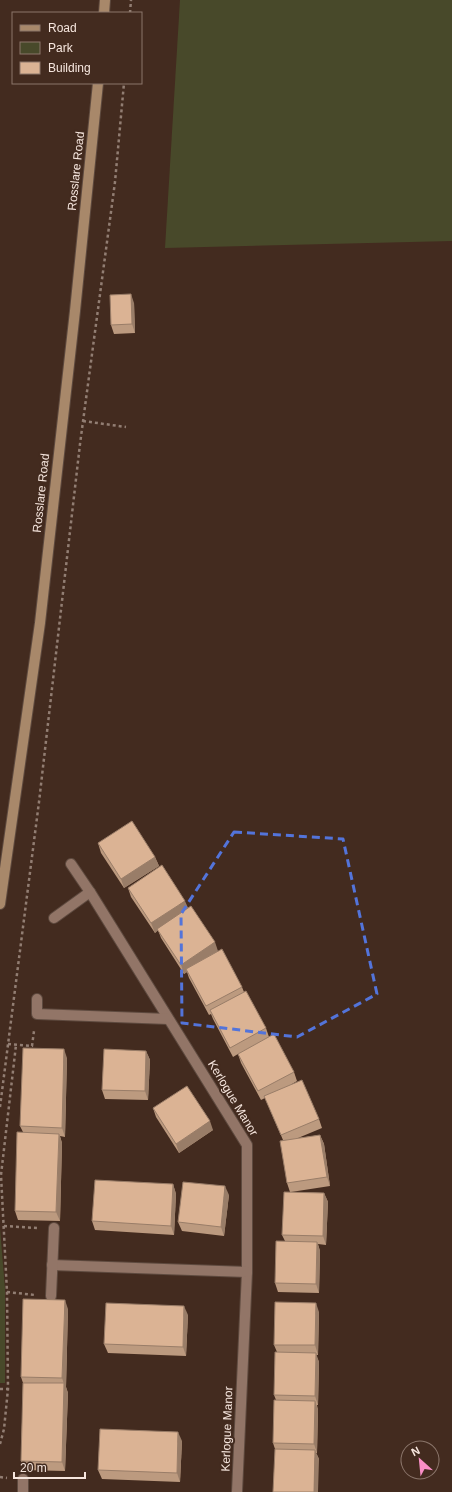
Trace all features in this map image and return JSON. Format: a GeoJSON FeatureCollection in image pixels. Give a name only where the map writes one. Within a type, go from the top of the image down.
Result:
{"type":"FeatureCollection","features":[{"type":"Feature","properties":{"kind":"main road"},"geometry":{"type":"LineString","coordinates":[[104,12],[105,0]]}},
{"type":"Feature","properties":{"kind":"main road","name":"Rosslare Road"},"geometry":{"type":"LineString","coordinates":[[0,904],[40,623],[98,84]]}},
{"type":"Feature","properties":{"kind":"street","name":"Kerlogue Manor"},"geometry":{"type":"LineString","coordinates":[[71,864],[90,892],[247,1145],[247,1272],[237,1492]]}},
{"type":"Feature","properties":{"kind":"street"},"geometry":{"type":"LineString","coordinates":[[54,918],[90,892]]}},
{"type":"Feature","properties":{"kind":"street"},"geometry":{"type":"LineString","coordinates":[[37,999],[37,1014],[168,1018]]}},
{"type":"Feature","properties":{"kind":"street"},"geometry":{"type":"LineString","coordinates":[[51,1296],[54,1228]]}},
{"type":"Feature","properties":{"kind":"street"},"geometry":{"type":"LineString","coordinates":[[52,1265],[247,1272]]}},
{"type":"Feature","properties":{"kind":"street"},"geometry":{"type":"LineString","coordinates":[[23,1479],[23,1492]]}},
{"type":"Feature","properties":{"kind":"path"},"geometry":{"type":"LineString","coordinates":[[130,12],[131,0]]}},
{"type":"Feature","properties":{"kind":"path"},"geometry":{"type":"LineString","coordinates":[[0,1107],[40,794],[84,421],[115,182],[124,84]]}},
{"type":"Feature","properties":{"kind":"path"},"geometry":{"type":"LineString","coordinates":[[63,418],[126,427]]}},
{"type":"Feature","properties":{"kind":"path"},"geometry":{"type":"LineString","coordinates":[[8,1044],[32,1046],[37,1014]]}},
{"type":"Feature","properties":{"kind":"path"},"geometry":{"type":"LineString","coordinates":[[0,1444],[4,1429],[8,1389],[7,1292],[2,1175],[16,1045]]}},
{"type":"Feature","properties":{"kind":"path"},"geometry":{"type":"LineString","coordinates":[[4,1226],[54,1228]]}},
{"type":"Feature","properties":{"kind":"path"},"geometry":{"type":"LineString","coordinates":[[7,1292],[51,1296]]}},
{"type":"Feature","properties":{"kind":"path"},"geometry":{"type":"LineString","coordinates":[[0,1389],[8,1389]]}},
{"type":"Feature","properties":{"kind":"highlighted area"},"geometry":{"type":"Polygon","coordinates":[[[234,832],[343,839],[377,994],[297,1037],[182,1023],[181,914],[234,832]]]}},
{"type":"Feature","properties":{"kind":"green space"},"geometry":{"type":"Polygon","coordinates":[[[180,0],[452,0],[452,241],[165,248],[180,0]]]}},
{"type":"Feature","properties":{"kind":"green space"},"geometry":{"type":"Polygon","coordinates":[[[0,1228],[5,1289],[5,1383],[0,1383],[0,1228]]]}},
{"type":"Feature","properties":{"kind":"building"},"geometry":{"type":"Polygon","coordinates":[[[131,294],[132,324],[111,325],[110,295],[131,294]]]}},
{"type":"Feature","properties":{"kind":"building"},"geometry":{"type":"Polygon","coordinates":[[[132,821],[155,857],[121,879],[98,843],[132,821]]]}},
{"type":"Feature","properties":{"kind":"building"},"geometry":{"type":"Polygon","coordinates":[[[162,865],[185,901],[151,923],[128,888],[162,865]]]}},
{"type":"Feature","properties":{"kind":"building"},"geometry":{"type":"Polygon","coordinates":[[[191,906],[215,942],[181,965],[157,929],[191,906]]]}},
{"type":"Feature","properties":{"kind":"building"},"geometry":{"type":"Polygon","coordinates":[[[222,949],[242,987],[206,1006],[186,969],[222,949]]]}},
{"type":"Feature","properties":{"kind":"building"},"geometry":{"type":"Polygon","coordinates":[[[246,991],[266,1028],[230,1048],[210,1010],[246,991]]]}},
{"type":"Feature","properties":{"kind":"building"},"geometry":{"type":"Polygon","coordinates":[[[274,1034],[294,1072],[258,1091],[238,1054],[274,1034]]]}},
{"type":"Feature","properties":{"kind":"building"},"geometry":{"type":"Polygon","coordinates":[[[23,1048],[64,1049],[62,1128],[20,1126],[23,1048]]]}},
{"type":"Feature","properties":{"kind":"building"},"geometry":{"type":"Polygon","coordinates":[[[104,1049],[146,1051],[145,1091],[102,1090],[104,1049]]]}},
{"type":"Feature","properties":{"kind":"building"},"geometry":{"type":"Polygon","coordinates":[[[302,1080],[319,1119],[281,1135],[264,1096],[302,1080]]]}},
{"type":"Feature","properties":{"kind":"building"},"geometry":{"type":"Polygon","coordinates":[[[187,1086],[210,1121],[176,1144],[153,1108],[187,1086]]]}},
{"type":"Feature","properties":{"kind":"building"},"geometry":{"type":"Polygon","coordinates":[[[17,1132],[59,1134],[56,1212],[15,1211],[17,1132]]]}},
{"type":"Feature","properties":{"kind":"building"},"geometry":{"type":"Polygon","coordinates":[[[320,1135],[327,1177],[287,1183],[280,1141],[320,1135]]]}},
{"type":"Feature","properties":{"kind":"building"},"geometry":{"type":"Polygon","coordinates":[[[95,1180],[173,1184],[171,1226],[92,1221],[95,1180]]]}},
{"type":"Feature","properties":{"kind":"building"},"geometry":{"type":"Polygon","coordinates":[[[183,1182],[225,1186],[221,1227],[178,1222],[183,1182]]]}},
{"type":"Feature","properties":{"kind":"building"},"geometry":{"type":"Polygon","coordinates":[[[284,1192],[324,1193],[323,1236],[282,1235],[284,1192]]]}},
{"type":"Feature","properties":{"kind":"building"},"geometry":{"type":"Polygon","coordinates":[[[276,1241],[317,1242],[316,1284],[275,1283],[276,1241]]]}},
{"type":"Feature","properties":{"kind":"building"},"geometry":{"type":"Polygon","coordinates":[[[23,1299],[65,1300],[62,1378],[21,1377],[23,1299]]]}},
{"type":"Feature","properties":{"kind":"building"},"geometry":{"type":"Polygon","coordinates":[[[275,1302],[316,1303],[315,1345],[274,1345],[275,1302]]]}},
{"type":"Feature","properties":{"kind":"building"},"geometry":{"type":"Polygon","coordinates":[[[106,1303],[184,1306],[183,1347],[104,1344],[106,1303]]]}},
{"type":"Feature","properties":{"kind":"building"},"geometry":{"type":"Polygon","coordinates":[[[275,1352],[316,1353],[315,1396],[274,1395],[275,1352]]]}},
{"type":"Feature","properties":{"kind":"building"},"geometry":{"type":"Polygon","coordinates":[[[23,1383],[64,1383],[62,1462],[21,1461],[23,1383]]]}},
{"type":"Feature","properties":{"kind":"building"},"geometry":{"type":"Polygon","coordinates":[[[274,1400],[315,1401],[314,1444],[273,1443],[274,1400]]]}},
{"type":"Feature","properties":{"kind":"building"},"geometry":{"type":"Polygon","coordinates":[[[100,1429],[178,1432],[177,1473],[98,1470],[100,1429]]]}},
{"type":"Feature","properties":{"kind":"building"},"geometry":{"type":"Polygon","coordinates":[[[275,1449],[315,1450],[314,1492],[273,1492],[275,1449]]]}}]}
